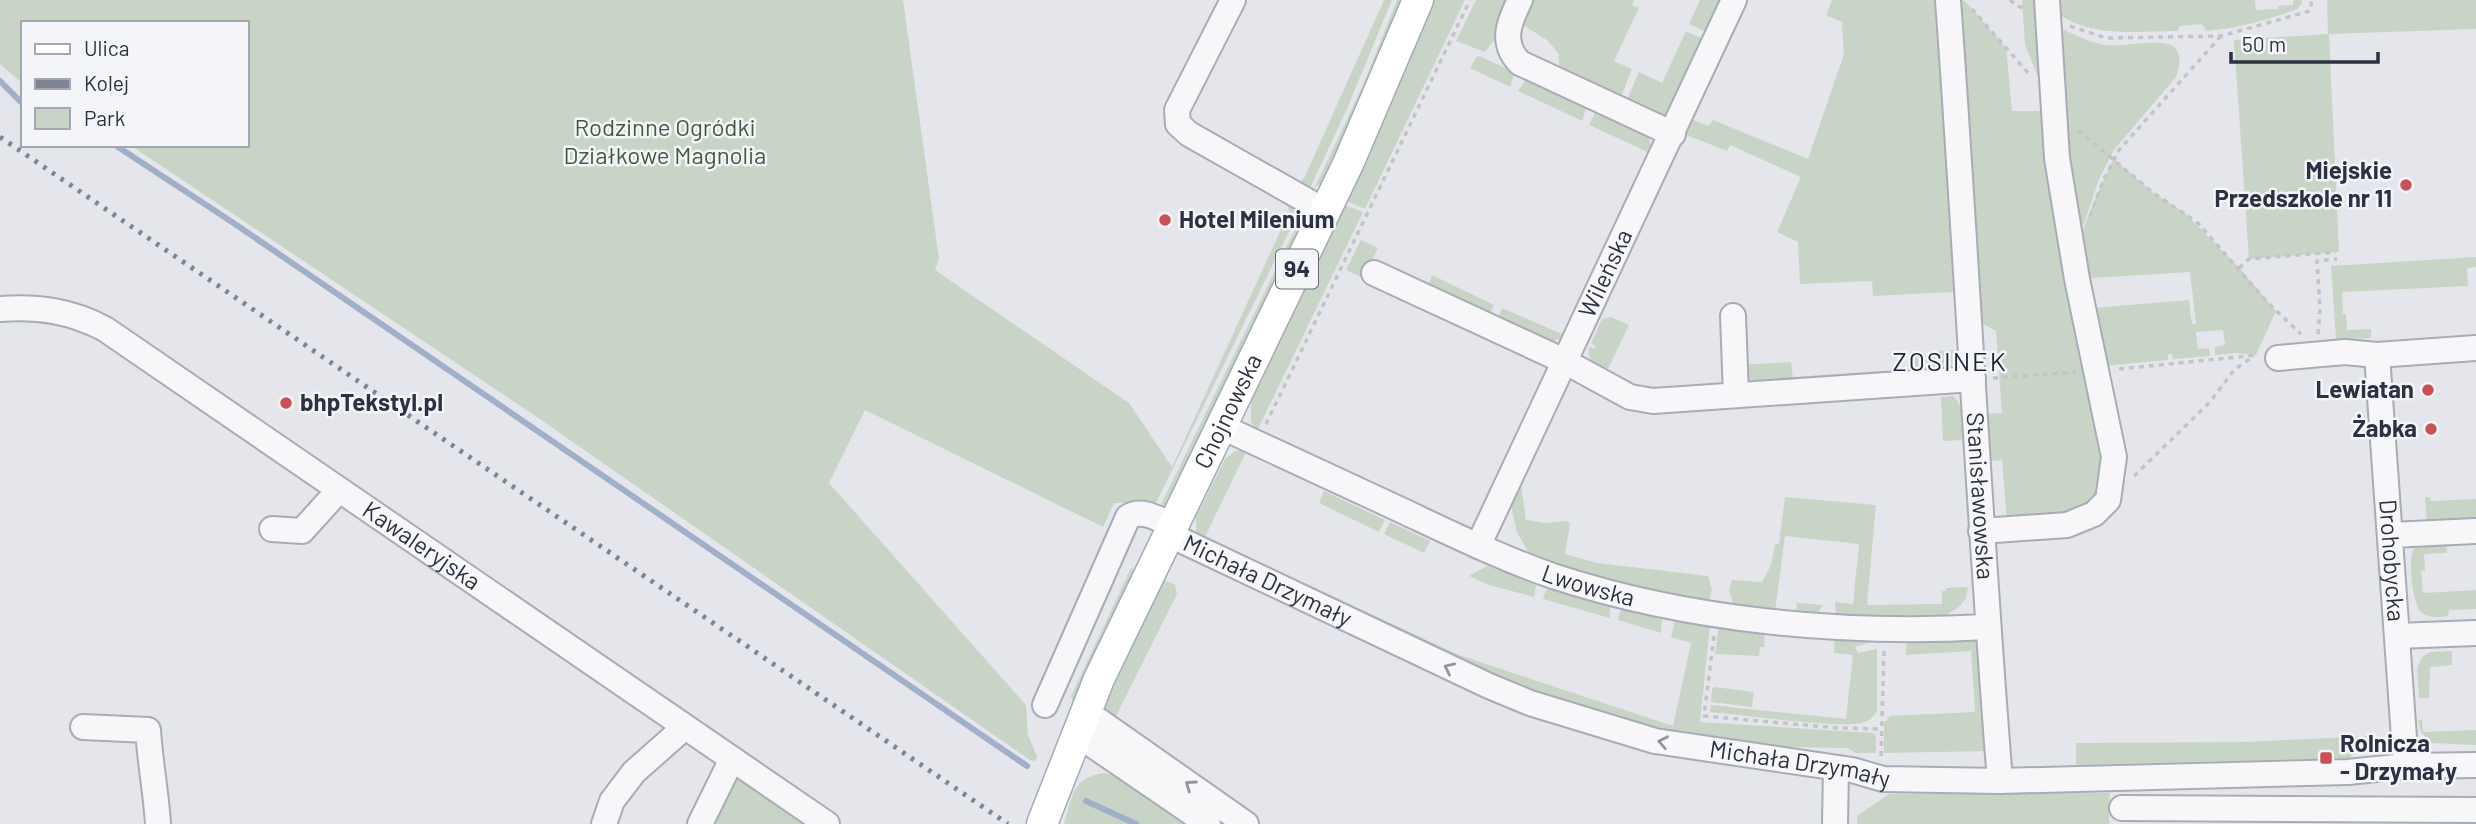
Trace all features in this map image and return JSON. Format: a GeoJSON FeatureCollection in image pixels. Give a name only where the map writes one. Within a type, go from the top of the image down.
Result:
{"type":"FeatureCollection","features":[{"type":"Feature","properties":{"kind":"main road","name":"Chojnowska"},"geometry":{"type":"LineString","coordinates":[[1042,824],[1080,722],[1170,529],[1363,131],[1418,0]]}},
{"type":"Feature","properties":{"kind":"street"},"geometry":{"type":"LineString","coordinates":[[1233,0],[1177,110],[1178,124],[1189,134],[1325,211]]}},
{"type":"Feature","properties":{"kind":"street"},"geometry":{"type":"LineString","coordinates":[[1520,0],[1510,20],[1507,38],[1513,56],[1520,63],[1673,134]]}},
{"type":"Feature","properties":{"kind":"street","name":"Wileńska"},"geometry":{"type":"LineString","coordinates":[[1478,546],[1734,0]]}},
{"type":"Feature","properties":{"kind":"street","name":"Stanisławowska"},"geometry":{"type":"LineString","coordinates":[[1948,0],[1987,627],[2000,781]]}},
{"type":"Feature","properties":{"kind":"street"},"geometry":{"type":"LineString","coordinates":[[1981,531],[2067,525],[2094,514],[2108,500],[2114,457],[2077,279],[2057,158],[2047,10]]}},
{"type":"Feature","properties":{"kind":"street"},"geometry":{"type":"LineString","coordinates":[[1374,273],[1564,361],[1638,400],[1973,379]]}},
{"type":"Feature","properties":{"kind":"street","name":"Kawaleryjska"},"geometry":{"type":"LineString","coordinates":[[0,309],[30,307],[59,311],[78,316],[105,329],[827,824]]}},
{"type":"Feature","properties":{"kind":"street"},"geometry":{"type":"LineString","coordinates":[[1733,316],[1736,395]]}},
{"type":"Feature","properties":{"kind":"street"},"geometry":{"type":"LineString","coordinates":[[2267,356],[2345,352],[2377,355],[2476,348]]}},
{"type":"Feature","properties":{"kind":"street","name":"Drohobycka"},"geometry":{"type":"LineString","coordinates":[[2377,355],[2406,766]]}},
{"type":"Feature","properties":{"kind":"street","name":"Lwowska"},"geometry":{"type":"LineString","coordinates":[[1220,426],[1478,546],[1534,569],[1591,587],[1717,614],[1823,626],[1886,630],[1987,627]]}},
{"type":"Feature","properties":{"kind":"street"},"geometry":{"type":"LineString","coordinates":[[272,529],[302,531],[339,490]]}},
{"type":"Feature","properties":{"kind":"street","name":"Michała Drzymały"},"geometry":{"type":"LineString","coordinates":[[1045,705],[1128,517],[1133,514],[1146,514],[1170,529],[1446,666],[1530,704],[1655,741],[1844,769],[1883,779],[2000,781],[2348,772],[2406,766],[2476,765]]}},
{"type":"Feature","properties":{"kind":"street"},"geometry":{"type":"LineString","coordinates":[[2390,535],[2476,531]]}},
{"type":"Feature","properties":{"kind":"street"},"geometry":{"type":"LineString","coordinates":[[2397,636],[2476,633]]}},
{"type":"Feature","properties":{"kind":"street"},"geometry":{"type":"LineString","coordinates":[[1080,722],[1208,824]]}},
{"type":"Feature","properties":{"kind":"street"},"geometry":{"type":"LineString","coordinates":[[1080,722],[1246,824]]}},
{"type":"Feature","properties":{"kind":"street"},"geometry":{"type":"LineString","coordinates":[[83,727],[148,730],[158,824]]}},
{"type":"Feature","properties":{"kind":"street"},"geometry":{"type":"LineString","coordinates":[[604,824],[612,801],[634,772],[685,727]]}},
{"type":"Feature","properties":{"kind":"street"},"geometry":{"type":"LineString","coordinates":[[700,824],[732,759]]}},
{"type":"Feature","properties":{"kind":"street"},"geometry":{"type":"LineString","coordinates":[[1835,824],[1844,769]]}},
{"type":"Feature","properties":{"kind":"street"},"geometry":{"type":"LineString","coordinates":[[1844,769],[1850,824]]}},
{"type":"Feature","properties":{"kind":"street"},"geometry":{"type":"LineString","coordinates":[[2123,808],[2476,810]]}},
{"type":"Feature","properties":{"kind":"path"},"geometry":{"type":"LineString","coordinates":[[1257,443],[1414,120],[1469,0]]}},
{"type":"Feature","properties":{"kind":"path"},"geometry":{"type":"LineString","coordinates":[[2047,10],[2106,38],[2221,36],[2310,11],[2312,0]]}},
{"type":"Feature","properties":{"kind":"path"},"geometry":{"type":"LineString","coordinates":[[1965,1],[2030,75]]}},
{"type":"Feature","properties":{"kind":"path"},"geometry":{"type":"LineString","coordinates":[[2089,217],[2119,150],[2221,36]]}},
{"type":"Feature","properties":{"kind":"path"},"geometry":{"type":"LineString","coordinates":[[2053,105],[2077,129],[2152,192],[2199,223],[2267,302],[2294,326],[2318,354]]}},
{"type":"Feature","properties":{"kind":"path"},"geometry":{"type":"LineString","coordinates":[[2239,268],[2249,259],[2336,252]]}},
{"type":"Feature","properties":{"kind":"path"},"geometry":{"type":"LineString","coordinates":[[2327,253],[2328,260]]}},
{"type":"Feature","properties":{"kind":"path"},"geometry":{"type":"LineString","coordinates":[[2318,354],[2320,310],[2317,261],[2337,259]]}},
{"type":"Feature","properties":{"kind":"path"},"geometry":{"type":"LineString","coordinates":[[1973,379],[2267,356]]}},
{"type":"Feature","properties":{"kind":"path"},"geometry":{"type":"LineString","coordinates":[[2108,500],[2210,402],[2234,370],[2267,356]]}},
{"type":"Feature","properties":{"kind":"path"},"geometry":{"type":"LineString","coordinates":[[1717,614],[1704,716],[1838,728],[1881,729]]}},
{"type":"Feature","properties":{"kind":"path"},"geometry":{"type":"LineString","coordinates":[[1883,779],[1881,729],[1886,630]]}},
{"type":"Feature","properties":{"kind":"green space","name":"Rodzinne Ogródki Działkowe Magnolia"},"geometry":{"type":"Polygon","coordinates":[[[0,0],[903,0],[939,259],[935,270],[1129,403],[1172,467],[1289,212],[1287,200],[1300,209],[1156,503],[1114,503],[1103,527],[865,410],[829,483],[1026,705],[1028,735],[1037,756],[1036,761],[1030,760],[531,413],[133,147],[248,147],[248,21],[21,21],[21,82],[0,64],[0,0]]]}},
{"type":"Feature","properties":{"kind":"green space"},"geometry":{"type":"Polygon","coordinates":[[[1384,0],[1392,0],[1346,111],[1310,188],[1303,188],[1300,183],[1384,0]]]}},
{"type":"Feature","properties":{"kind":"green space"},"geometry":{"type":"Polygon","coordinates":[[[1397,0],[1402,0],[1336,155],[1322,183],[1315,187],[1363,85],[1397,0]]]}},
{"type":"Feature","properties":{"kind":"green space"},"geometry":{"type":"Polygon","coordinates":[[[1434,0],[1465,0],[1365,209],[1347,201],[1434,0]]]}},
{"type":"Feature","properties":{"kind":"green space"},"geometry":{"type":"Polygon","coordinates":[[[1476,0],[1515,0],[1501,31],[1485,52],[1456,41],[1476,0]]]}},
{"type":"Feature","properties":{"kind":"green space"},"geometry":{"type":"Polygon","coordinates":[[[1528,0],[1634,0],[1632,5],[1639,8],[1614,61],[1632,69],[1619,102],[1559,74],[1559,54],[1547,40],[1518,22],[1528,0]]]}},
{"type":"Feature","properties":{"kind":"green space"},"geometry":{"type":"Polygon","coordinates":[[[1700,0],[1726,0],[1711,34],[1689,24],[1700,0]]]}},
{"type":"Feature","properties":{"kind":"green space"},"geometry":{"type":"Polygon","coordinates":[[[1832,0],[1943,0],[1961,277],[1953,278],[1953,292],[1873,296],[1872,281],[1800,284],[1798,242],[1777,232],[1801,177],[1730,145],[1727,151],[1684,134],[1691,119],[1709,126],[1713,120],[1808,159],[1844,54],[1842,22],[1826,15],[1832,0]]]}},
{"type":"Feature","properties":{"kind":"green space"},"geometry":{"type":"Polygon","coordinates":[[[1956,0],[1965,1],[2006,48],[2012,111],[2042,111],[2090,379],[2099,445],[2101,476],[2094,511],[2007,521],[2002,460],[1990,461],[1986,414],[2002,413],[1996,331],[1978,321],[1956,0]]]}},
{"type":"Feature","properties":{"kind":"green space"},"geometry":{"type":"Polygon","coordinates":[[[2022,0],[2036,0],[2041,80],[2025,45],[2022,0]]]}},
{"type":"Feature","properties":{"kind":"green space"},"geometry":{"type":"Polygon","coordinates":[[[2059,0],[2255,0],[2256,10],[2293,5],[2293,0],[2302,0],[2302,3],[2297,9],[2286,13],[2230,28],[2206,31],[2202,24],[2179,26],[2178,31],[2117,32],[2088,27],[2060,15],[2059,0]]]}},
{"type":"Feature","properties":{"kind":"green space"},"geometry":{"type":"Polygon","coordinates":[[[2327,0],[2476,0],[2476,29],[2329,34],[2339,252],[2249,259],[2234,40],[2328,34],[2327,0]]]}},
{"type":"Feature","properties":{"kind":"green space"},"geometry":{"type":"Polygon","coordinates":[[[2053,25],[2105,45],[2169,45],[2177,50],[2180,61],[2176,77],[2114,150],[2099,179],[2080,236],[2073,212],[2053,25]]]}},
{"type":"Feature","properties":{"kind":"green space"},"geometry":{"type":"Polygon","coordinates":[[[1686,31],[1708,41],[1666,117],[1625,104],[1639,72],[1662,83],[1686,31]]]}},
{"type":"Feature","properties":{"kind":"green space"},"geometry":{"type":"Polygon","coordinates":[[[1479,56],[1515,72],[1510,87],[1470,68],[1479,56]]]}},
{"type":"Feature","properties":{"kind":"green space"},"geometry":{"type":"Polygon","coordinates":[[[1527,78],[1587,106],[1582,121],[1518,91],[1527,78]]]}},
{"type":"Feature","properties":{"kind":"green space"},"geometry":{"type":"Polygon","coordinates":[[[1599,112],[1648,136],[1650,153],[1589,125],[1595,113],[1599,112]]]}},
{"type":"Feature","properties":{"kind":"green space"},"geometry":{"type":"Polygon","coordinates":[[[2114,159],[2152,192],[2185,213],[2242,271],[2276,311],[2256,355],[2215,355],[2215,347],[2225,345],[2223,330],[2196,332],[2198,349],[2209,348],[2210,356],[2173,359],[2172,354],[2168,354],[2168,360],[2104,366],[2094,308],[2189,300],[2192,324],[2196,324],[2190,272],[2077,279],[2076,265],[2082,234],[2114,159]]]}},
{"type":"Feature","properties":{"kind":"green space"},"geometry":{"type":"Polygon","coordinates":[[[1345,205],[1363,212],[1257,431],[1251,422],[1251,397],[1345,205]]]}},
{"type":"Feature","properties":{"kind":"green space"},"geometry":{"type":"Polygon","coordinates":[[[1303,213],[1305,219],[1164,507],[1159,509],[1303,213]]]}},
{"type":"Feature","properties":{"kind":"green space"},"geometry":{"type":"Polygon","coordinates":[[[1361,240],[1378,248],[1363,278],[1346,270],[1361,240]]]}},
{"type":"Feature","properties":{"kind":"green space"},"geometry":{"type":"Polygon","coordinates":[[[2476,257],[2476,267],[2467,268],[2468,286],[2342,292],[2347,330],[2371,329],[2371,338],[2336,340],[2331,266],[2476,257]]]}},
{"type":"Feature","properties":{"kind":"green space"},"geometry":{"type":"Polygon","coordinates":[[[1432,275],[1494,305],[1489,315],[1428,286],[1432,275]]]}},
{"type":"Feature","properties":{"kind":"green space"},"geometry":{"type":"Polygon","coordinates":[[[1502,308],[1564,335],[1550,342],[1498,319],[1502,308]]]}},
{"type":"Feature","properties":{"kind":"green space"},"geometry":{"type":"Polygon","coordinates":[[[1611,317],[1629,325],[1608,369],[1593,361],[1589,356],[1589,347],[1594,349],[1596,346],[1591,343],[1602,319],[1611,317]]]}},
{"type":"Feature","properties":{"kind":"green space"},"geometry":{"type":"Polygon","coordinates":[[[1958,350],[1957,360],[1950,368],[1912,371],[1911,356],[1938,355],[1938,351],[1958,350]]]}},
{"type":"Feature","properties":{"kind":"green space"},"geometry":{"type":"Polygon","coordinates":[[[1791,362],[1793,378],[1744,381],[1742,365],[1791,362]]]}},
{"type":"Feature","properties":{"kind":"green space"},"geometry":{"type":"Polygon","coordinates":[[[1953,396],[1961,410],[1963,440],[1943,441],[1941,397],[1953,396]]]}},
{"type":"Feature","properties":{"kind":"green space"},"geometry":{"type":"Polygon","coordinates":[[[1247,450],[1203,541],[1196,532],[1196,517],[1225,459],[1235,451],[1247,450]]]}},
{"type":"Feature","properties":{"kind":"green space"},"geometry":{"type":"Polygon","coordinates":[[[1520,479],[1526,520],[1545,523],[1567,521],[1570,524],[1565,554],[1597,563],[1708,576],[1712,589],[1710,598],[1705,601],[1695,600],[1554,567],[1530,555],[1517,532],[1511,506],[1520,479]]]}},
{"type":"Feature","properties":{"kind":"green space"},"geometry":{"type":"Polygon","coordinates":[[[1324,491],[1385,520],[1379,532],[1319,503],[1324,491]]]}},
{"type":"Feature","properties":{"kind":"green space"},"geometry":{"type":"Polygon","coordinates":[[[1785,497],[1876,505],[1867,605],[1942,604],[1942,591],[1946,591],[1946,588],[1968,587],[1966,598],[1960,606],[1942,618],[1836,621],[1835,602],[1853,604],[1859,544],[1785,536],[1775,612],[1796,615],[1797,603],[1823,605],[1814,619],[1734,606],[1729,590],[1732,580],[1762,582],[1771,565],[1775,544],[1779,544],[1785,497]]]}},
{"type":"Feature","properties":{"kind":"green space"},"geometry":{"type":"Polygon","coordinates":[[[2425,497],[2430,497],[2431,501],[2476,499],[2476,521],[2427,524],[2425,497]]]}},
{"type":"Feature","properties":{"kind":"green space"},"geometry":{"type":"Polygon","coordinates":[[[1390,522],[1430,541],[1424,553],[1384,534],[1390,522]]]}},
{"type":"Feature","properties":{"kind":"green space"},"geometry":{"type":"Polygon","coordinates":[[[2446,542],[2447,553],[2424,554],[2425,571],[2421,571],[2423,593],[2476,590],[2476,609],[2449,610],[2448,616],[2431,617],[2418,608],[2413,591],[2412,554],[2414,549],[2421,545],[2446,542]]]}},
{"type":"Feature","properties":{"kind":"green space"},"geometry":{"type":"Polygon","coordinates":[[[1242,554],[1459,655],[1673,726],[1691,643],[1671,637],[1675,620],[1710,624],[1700,722],[1873,733],[1876,736],[1876,753],[1856,753],[1848,748],[1775,747],[1667,733],[1532,693],[1242,554]]]}},
{"type":"Feature","properties":{"kind":"green space"},"geometry":{"type":"Polygon","coordinates":[[[1487,566],[1536,584],[1534,597],[1489,585],[1469,576],[1487,566]]]}},
{"type":"Feature","properties":{"kind":"green space"},"geometry":{"type":"Polygon","coordinates":[[[1131,568],[1135,570],[1073,703],[1071,696],[1131,568]]]}},
{"type":"Feature","properties":{"kind":"green space"},"geometry":{"type":"Polygon","coordinates":[[[1164,580],[1175,585],[1177,594],[1115,718],[1104,713],[1104,708],[1164,580]]]}},
{"type":"Feature","properties":{"kind":"green space"},"geometry":{"type":"Polygon","coordinates":[[[1549,589],[1610,606],[1610,618],[1543,599],[1549,589]]]}},
{"type":"Feature","properties":{"kind":"green space"},"geometry":{"type":"Polygon","coordinates":[[[1620,611],[1662,619],[1661,633],[1618,620],[1620,611]]]}},
{"type":"Feature","properties":{"kind":"green space"},"geometry":{"type":"Polygon","coordinates":[[[1719,626],[1765,632],[1764,647],[1760,647],[1759,656],[1715,654],[1719,626]]]}},
{"type":"Feature","properties":{"kind":"green space"},"geometry":{"type":"Polygon","coordinates":[[[1835,634],[1874,641],[1855,647],[1858,653],[1877,649],[1877,711],[1869,720],[1855,724],[1838,724],[1710,712],[1711,705],[1846,719],[1853,655],[1834,653],[1835,634]]]}},
{"type":"Feature","properties":{"kind":"green space"},"geometry":{"type":"Polygon","coordinates":[[[1978,635],[1990,751],[1884,753],[1884,723],[1890,716],[1975,712],[1971,651],[1906,655],[1907,640],[1978,635]]]}},
{"type":"Feature","properties":{"kind":"green space"},"geometry":{"type":"Polygon","coordinates":[[[2452,651],[2452,665],[2430,667],[2429,698],[2419,698],[2417,668],[2422,657],[2430,652],[2452,651]]]}},
{"type":"Feature","properties":{"kind":"green space"},"geometry":{"type":"Polygon","coordinates":[[[1715,687],[1754,692],[1752,707],[1711,702],[1712,689],[1715,687]]]}},
{"type":"Feature","properties":{"kind":"green space"},"geometry":{"type":"Polygon","coordinates":[[[2418,720],[2422,720],[2423,732],[2476,730],[2476,745],[2431,743],[2421,732],[2418,720]]]}},
{"type":"Feature","properties":{"kind":"green space"},"geometry":{"type":"Polygon","coordinates":[[[2371,736],[2371,743],[2349,758],[2076,765],[2076,743],[2244,742],[2371,736]]]}},
{"type":"Feature","properties":{"kind":"green space"},"geometry":{"type":"Polygon","coordinates":[[[1104,773],[1118,776],[1186,824],[1064,824],[1079,784],[1093,775],[1104,773]]]}},
{"type":"Feature","properties":{"kind":"green space"},"geometry":{"type":"Polygon","coordinates":[[[739,778],[811,824],[711,824],[734,779],[739,778]]]}},
{"type":"Feature","properties":{"kind":"green space"},"geometry":{"type":"Polygon","coordinates":[[[2110,793],[2109,824],[1857,824],[1857,816],[1889,794],[2110,793]]]}},
{"type":"Feature","properties":{"kind":"waterway"},"geometry":{"type":"LineString","coordinates":[[0,81],[21,102]]}},
{"type":"Feature","properties":{"kind":"waterway"},"geometry":{"type":"LineString","coordinates":[[118,147],[235,224],[1027,766]]}},
{"type":"Feature","properties":{"kind":"waterway"},"geometry":{"type":"LineString","coordinates":[[1086,801],[1136,824]]}},
{"type":"Feature","properties":{"kind":"railway"},"geometry":{"type":"LineString","coordinates":[[0,137],[1008,824]]}},
{"type":"Feature","properties":{"kind":"place","name":"Miejskie Przedszkole nr 11"},"geometry":{"type":"Point","coordinates":[2406,185]}},
{"type":"Feature","properties":{"kind":"place","name":"Hotel Milenium"},"geometry":{"type":"Point","coordinates":[1165,220]}},
{"type":"Feature","properties":{"kind":"place","name":"Lewiatan"},"geometry":{"type":"Point","coordinates":[2428,390]}},
{"type":"Feature","properties":{"kind":"place","name":"bhpTekstyl.pl"},"geometry":{"type":"Point","coordinates":[286,403]}},
{"type":"Feature","properties":{"kind":"place","name":"Żabka"},"geometry":{"type":"Point","coordinates":[2431,429]}},
{"type":"Feature","properties":{"kind":"place","name":"Rolnicza - Drzymały"},"geometry":{"type":"Point","coordinates":[2326,758]}},
{"type":"Feature","properties":{"kind":"district","name":"ZOSINEK"},"geometry":{"type":"Point","coordinates":[1950,362]}}]}
